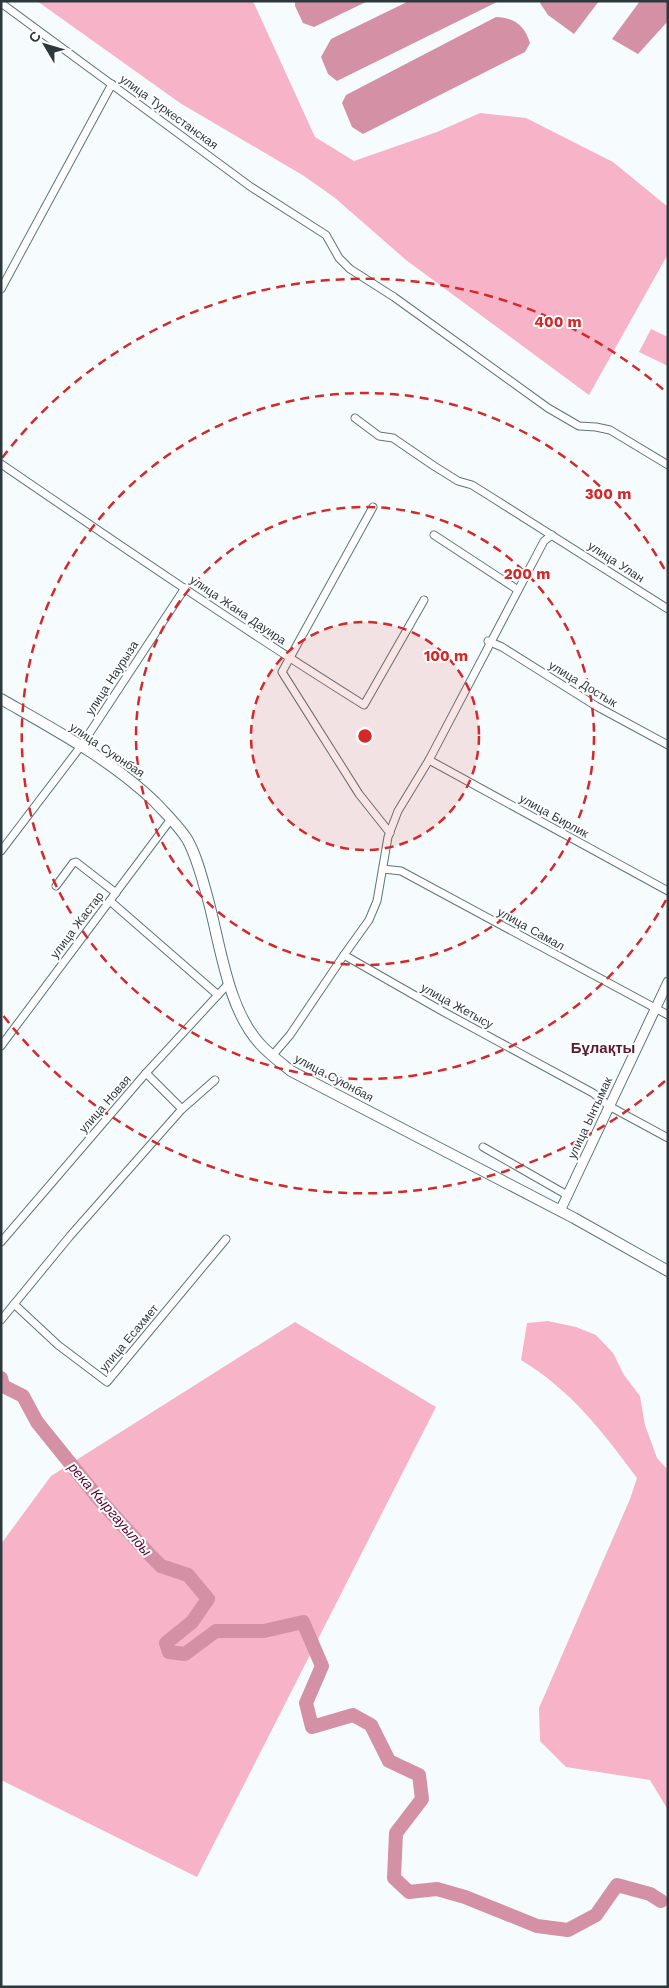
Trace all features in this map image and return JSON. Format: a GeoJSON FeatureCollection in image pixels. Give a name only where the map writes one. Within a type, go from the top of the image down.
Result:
{"type":"FeatureCollection","features":[{"type":"Feature","properties":{"kind":"main road","name":"улица Суюнбая"},"geometry":{"type":"LineString","coordinates":[[1,699],[81,746],[133,781],[171,818],[187,840],[198,865],[229,983],[238,1009],[258,1043],[272,1056],[291,1071],[560,1211],[668,1271]]}},
{"type":"Feature","properties":{"kind":"street","name":"улица Туркестанская"},"geometry":{"type":"LineString","coordinates":[[1,3],[251,187],[326,235],[339,258],[350,268],[394,297],[548,408],[579,426],[596,426],[610,430],[668,465]]}},
{"type":"Feature","properties":{"kind":"street"},"geometry":{"type":"LineString","coordinates":[[1,289],[112,84]]}},
{"type":"Feature","properties":{"kind":"street","name":"улица Улан"},"geometry":{"type":"LineString","coordinates":[[355,418],[379,436],[393,438],[458,481],[472,485],[668,609]]}},
{"type":"Feature","properties":{"kind":"street","name":"улица Жана Дауира"},"geometry":{"type":"LineString","coordinates":[[1,464],[48,498],[364,705],[424,600]]}},
{"type":"Feature","properties":{"kind":"street"},"geometry":{"type":"LineString","coordinates":[[373,507],[282,672],[359,794],[390,833]]}},
{"type":"Feature","properties":{"kind":"street"},"geometry":{"type":"LineString","coordinates":[[434,535],[518,590]]}},
{"type":"Feature","properties":{"kind":"street"},"geometry":{"type":"LineString","coordinates":[[272,1056],[290,1035],[369,920],[377,901],[390,833],[398,811],[429,760],[489,642],[544,541],[552,535]]}},
{"type":"Feature","properties":{"kind":"street","name":"улица Наурыза"},"geometry":{"type":"LineString","coordinates":[[1,851],[81,746],[185,588]]}},
{"type":"Feature","properties":{"kind":"street","name":"улица Достык"},"geometry":{"type":"LineString","coordinates":[[489,642],[502,647],[596,706],[668,745]]}},
{"type":"Feature","properties":{"kind":"street","name":"улица Бирлик"},"geometry":{"type":"LineString","coordinates":[[429,760],[668,891]]}},
{"type":"Feature","properties":{"kind":"street","name":"улица Жастар"},"geometry":{"type":"LineString","coordinates":[[1,1046],[171,818]]}},
{"type":"Feature","properties":{"kind":"street"},"geometry":{"type":"LineString","coordinates":[[56,886],[73,863],[76,862],[116,893]]}},
{"type":"Feature","properties":{"kind":"street","name":"улица Самал"},"geometry":{"type":"LineString","coordinates":[[382,869],[402,870],[668,1015]]}},
{"type":"Feature","properties":{"kind":"street"},"geometry":{"type":"LineString","coordinates":[[110,901],[218,995]]}},
{"type":"Feature","properties":{"kind":"street","name":"улица Жетысу"},"geometry":{"type":"LineString","coordinates":[[344,955],[442,1012],[593,1093],[610,1106],[668,1138]]}},
{"type":"Feature","properties":{"kind":"street","name":"улица Ынтымак"},"geometry":{"type":"LineString","coordinates":[[560,1211],[668,982]]}},
{"type":"Feature","properties":{"kind":"street","name":"улица Новая"},"geometry":{"type":"LineString","coordinates":[[1,1242],[146,1073],[229,983]]}},
{"type":"Feature","properties":{"kind":"street"},"geometry":{"type":"LineString","coordinates":[[146,1073],[182,1109]]}},
{"type":"Feature","properties":{"kind":"street"},"geometry":{"type":"LineString","coordinates":[[1,1320],[70,1236],[182,1109],[215,1080]]}},
{"type":"Feature","properties":{"kind":"street"},"geometry":{"type":"LineString","coordinates":[[483,1148],[567,1195]]}},
{"type":"Feature","properties":{"kind":"street","name":"улица Есахмет"},"geometry":{"type":"LineString","coordinates":[[14,1304],[58,1345],[107,1382],[226,1239]]}},
{"type":"Feature","properties":{"kind":"shaded area"},"geometry":{"type":"Polygon","coordinates":[[[37,1],[253,1],[315,137],[354,161],[437,132],[480,113],[526,118],[613,162],[668,207],[668,254],[589,395],[406,260],[335,198],[304,176],[180,103],[37,1]]]}},
{"type":"Feature","properties":{"kind":"shaded area"},"geometry":{"type":"Polygon","coordinates":[[[295,1],[368,1],[314,27],[303,23],[295,6],[295,1]]]}},
{"type":"Feature","properties":{"kind":"shaded area"},"geometry":{"type":"Polygon","coordinates":[[[409,1],[499,1],[337,81],[328,74],[321,57],[331,39],[409,1]]]}},
{"type":"Feature","properties":{"kind":"shaded area"},"geometry":{"type":"Polygon","coordinates":[[[541,1],[599,1],[574,34],[548,15],[540,3],[541,1]]]}},
{"type":"Feature","properties":{"kind":"shaded area"},"geometry":{"type":"Polygon","coordinates":[[[640,1],[668,1],[668,21],[638,54],[612,39],[640,1]]]}},
{"type":"Feature","properties":{"kind":"shaded area"},"geometry":{"type":"Polygon","coordinates":[[[496,17],[514,21],[522,27],[530,43],[525,52],[363,134],[352,127],[342,103],[346,95],[496,17]]]}},
{"type":"Feature","properties":{"kind":"shaded area"},"geometry":{"type":"Polygon","coordinates":[[[651,329],[668,337],[668,366],[639,352],[651,329]]]}},
{"type":"Feature","properties":{"kind":"shaded area"},"geometry":{"type":"Polygon","coordinates":[[[548,1321],[576,1327],[596,1335],[613,1353],[624,1375],[640,1396],[645,1425],[657,1458],[668,1470],[668,1810],[650,1780],[566,1767],[540,1741],[539,1708],[630,1499],[637,1478],[585,1413],[556,1385],[521,1360],[527,1323],[548,1321]]]}},
{"type":"Feature","properties":{"kind":"shaded area"},"geometry":{"type":"Polygon","coordinates":[[[295,1322],[436,1407],[197,1877],[1,1780],[1,1544],[51,1476],[295,1322]]]}},
{"type":"Feature","properties":{"kind":"waterway","name":"река Кыргауылды"},"geometry":{"type":"LineString","coordinates":[[1,1378],[3,1386],[23,1396],[37,1422],[99,1499],[148,1553],[161,1566],[188,1575],[208,1599],[192,1622],[166,1643],[169,1652],[185,1654],[216,1631],[264,1631],[303,1622],[322,1666],[306,1703],[312,1727],[353,1715],[371,1725],[389,1761],[419,1775],[422,1799],[396,1833],[394,1878],[409,1892],[437,1889],[465,1897],[537,1926],[568,1930],[596,1915],[617,1885],[650,1894],[661,1901]]}},
{"type":"Feature","properties":{"kind":"district","name":"Бұлақты"},"geometry":{"type":"Point","coordinates":[603,1048]}}]}
